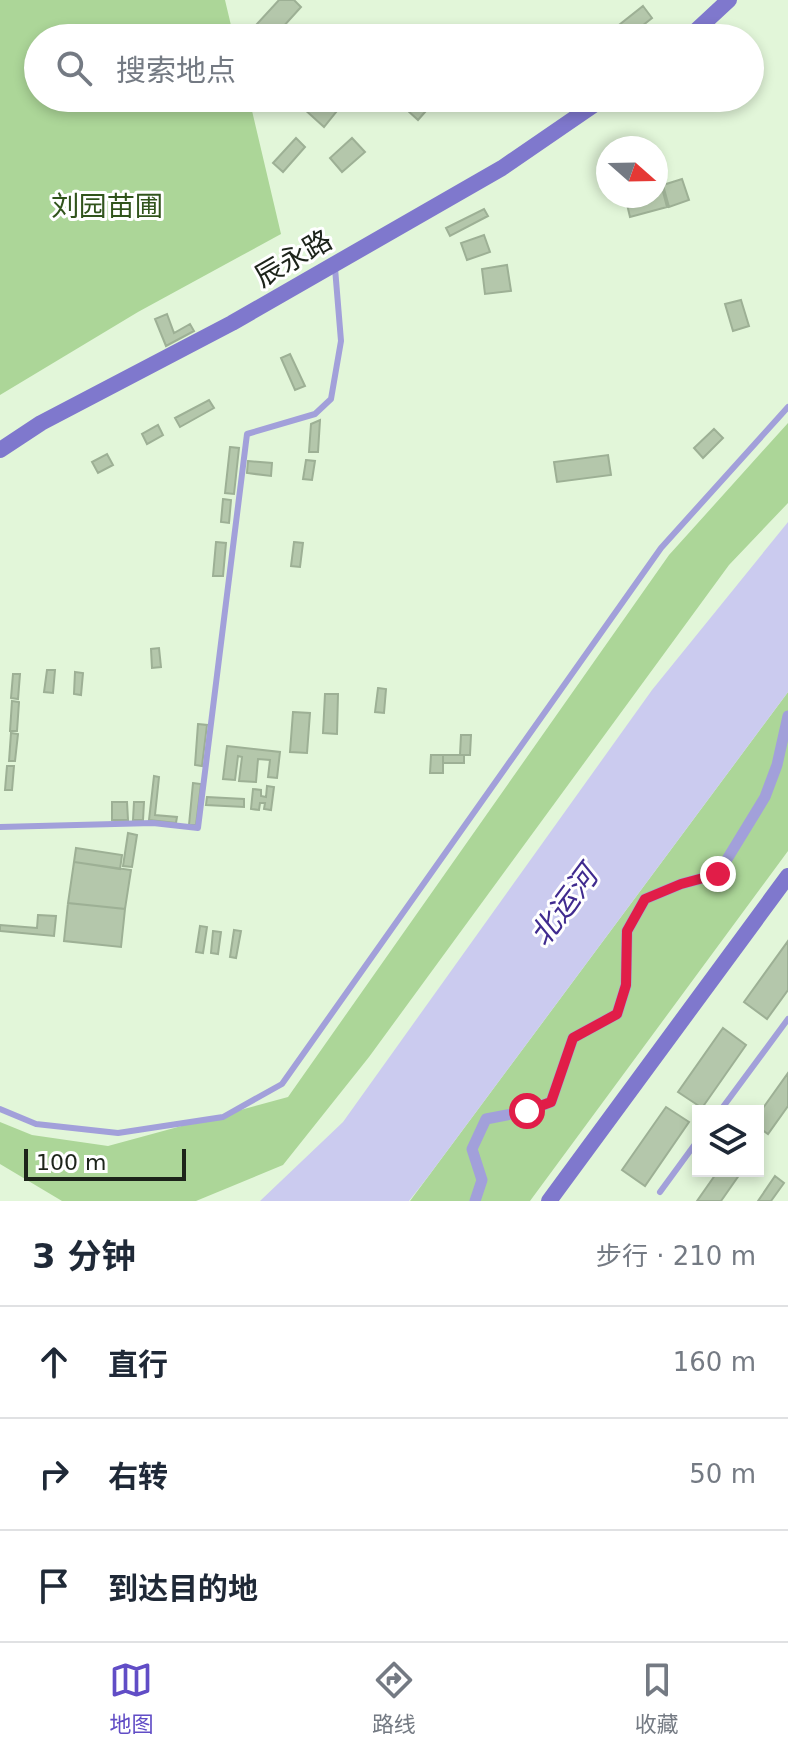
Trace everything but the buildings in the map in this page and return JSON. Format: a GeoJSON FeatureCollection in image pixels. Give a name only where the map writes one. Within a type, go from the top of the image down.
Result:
{"type":"FeatureCollection","features":[{"type":"Feature","properties":{"kind":"main road"},"geometry":{"type":"LineString","coordinates":[[703,24],[729,0]]}},
{"type":"Feature","properties":{"kind":"main road","name":"辰永路"},"geometry":{"type":"LineString","coordinates":[[0,450],[41,423],[232,323],[502,168],[584,112]]}},
{"type":"Feature","properties":{"kind":"main road"},"geometry":{"type":"LineString","coordinates":[[549,1201],[788,876]]}},
{"type":"Feature","properties":{"kind":"street"},"geometry":{"type":"LineString","coordinates":[[475,1201],[482,1180],[472,1149],[486,1119],[527,1111],[551,1102],[573,1038],[617,1014],[626,985],[627,931],[645,899],[681,884],[718,874],[765,797],[777,765],[788,716]]}},
{"type":"Feature","properties":{"kind":"lane"},"geometry":{"type":"LineString","coordinates":[[0,827],[153,823],[198,828],[247,434],[315,414],[331,399],[341,341],[335,264]]}},
{"type":"Feature","properties":{"kind":"lane"},"geometry":{"type":"LineString","coordinates":[[0,1109],[36,1124],[118,1133],[223,1117],[282,1084],[661,548],[788,407]]}},
{"type":"Feature","properties":{"kind":"lane"},"geometry":{"type":"LineString","coordinates":[[724,1105],[788,1019]]}},
{"type":"Feature","properties":{"kind":"lane"},"geometry":{"type":"LineString","coordinates":[[660,1192],[692,1148]]}},
{"type":"Feature","properties":{"kind":"green space","name":"刘园苗圃"},"geometry":{"type":"Polygon","coordinates":[[[0,0],[225,0],[231,24],[24,24],[24,112],[252,112],[281,234],[138,312],[0,395],[0,0]]]}},
{"type":"Feature","properties":{"kind":"green space"},"geometry":{"type":"Polygon","coordinates":[[[788,423],[788,503],[729,565],[369,1057],[283,1165],[196,1201],[62,1201],[0,1164],[0,1122],[32,1135],[108,1146],[288,1097],[669,555],[788,423]]]}},
{"type":"Feature","properties":{"kind":"green space"},"geometry":{"type":"Polygon","coordinates":[[[788,692],[788,851],[530,1201],[410,1201],[788,692]]]}},
{"type":"Feature","properties":{"kind":"water","name":"北运河"},"geometry":{"type":"Polygon","coordinates":[[[788,522],[788,692],[427,1178],[409,1201],[260,1201],[343,1122],[652,690],[788,522]]]}},
{"type":"Feature","properties":{"kind":"route"},"geometry":{"type":"LineString","coordinates":[[527,1111],[551,1102],[573,1038],[617,1014],[626,985],[627,931],[645,899],[681,884],[718,874]]}}]}
